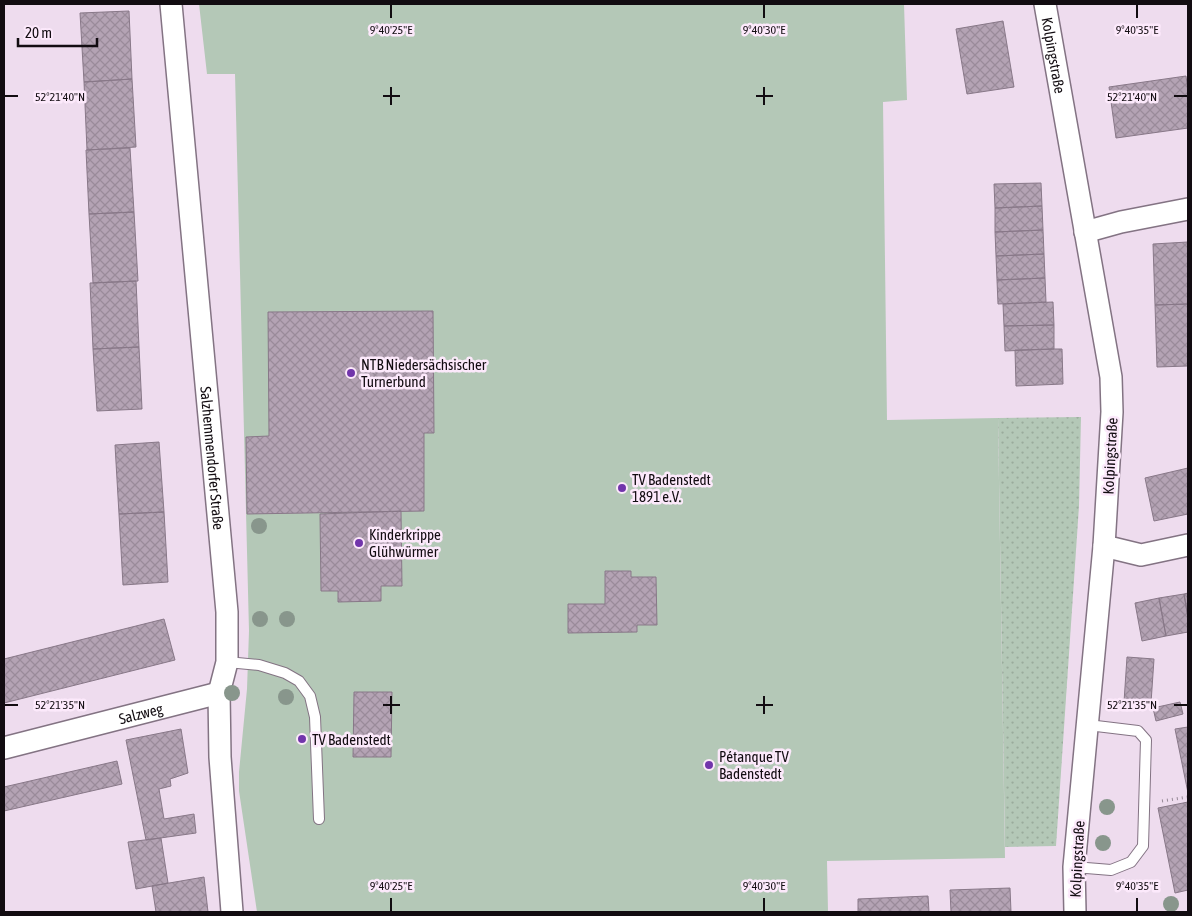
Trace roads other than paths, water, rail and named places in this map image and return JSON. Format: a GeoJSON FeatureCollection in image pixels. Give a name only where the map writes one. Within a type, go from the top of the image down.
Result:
{"type":"FeatureCollection","features":[{"type":"Feature","properties":{"kind":"street","name":"Salzhemmendorfer Straße"},"geometry":{"type":"LineString","coordinates":[[171,4],[227,612],[227,662],[219,693],[220,756],[232,912]]}},
{"type":"Feature","properties":{"kind":"street","name":"Kolpingstraße"},"geometry":{"type":"LineString","coordinates":[[1045,4],[1111,377],[1112,412],[1104,546],[1074,867],[1074,912]]}},
{"type":"Feature","properties":{"kind":"street"},"geometry":{"type":"LineString","coordinates":[[1085,232],[1121,222],[1188,209]]}},
{"type":"Feature","properties":{"kind":"street"},"geometry":{"type":"LineString","coordinates":[[1104,546],[1141,555],[1188,545]]}},
{"type":"Feature","properties":{"kind":"street","name":"Salzweg"},"geometry":{"type":"LineString","coordinates":[[4,748],[219,693]]}},
{"type":"Feature","properties":{"kind":"lane"},"geometry":{"type":"LineString","coordinates":[[227,662],[258,665],[285,673],[299,681],[310,696],[315,717],[319,819]]}},
{"type":"Feature","properties":{"kind":"lane"},"geometry":{"type":"LineString","coordinates":[[1074,867],[1111,870],[1131,862],[1143,846],[1146,740],[1138,731],[1088,725]]}},
{"type":"Feature","properties":{"kind":"place","name":"NTB Niedersächsischer Turnerbund"},"geometry":{"type":"Point","coordinates":[351,373]}},
{"type":"Feature","properties":{"kind":"place","name":"TV Badenstedt 1891 e.V."},"geometry":{"type":"Point","coordinates":[622,488]}},
{"type":"Feature","properties":{"kind":"place","name":"Kinderkrippe Glühwürmer"},"geometry":{"type":"Point","coordinates":[359,543]}},
{"type":"Feature","properties":{"kind":"place","name":"TV Badenstedt"},"geometry":{"type":"Point","coordinates":[302,739]}},
{"type":"Feature","properties":{"kind":"place","name":"Pétanque TV Badenstedt"},"geometry":{"type":"Point","coordinates":[709,765]}}]}
